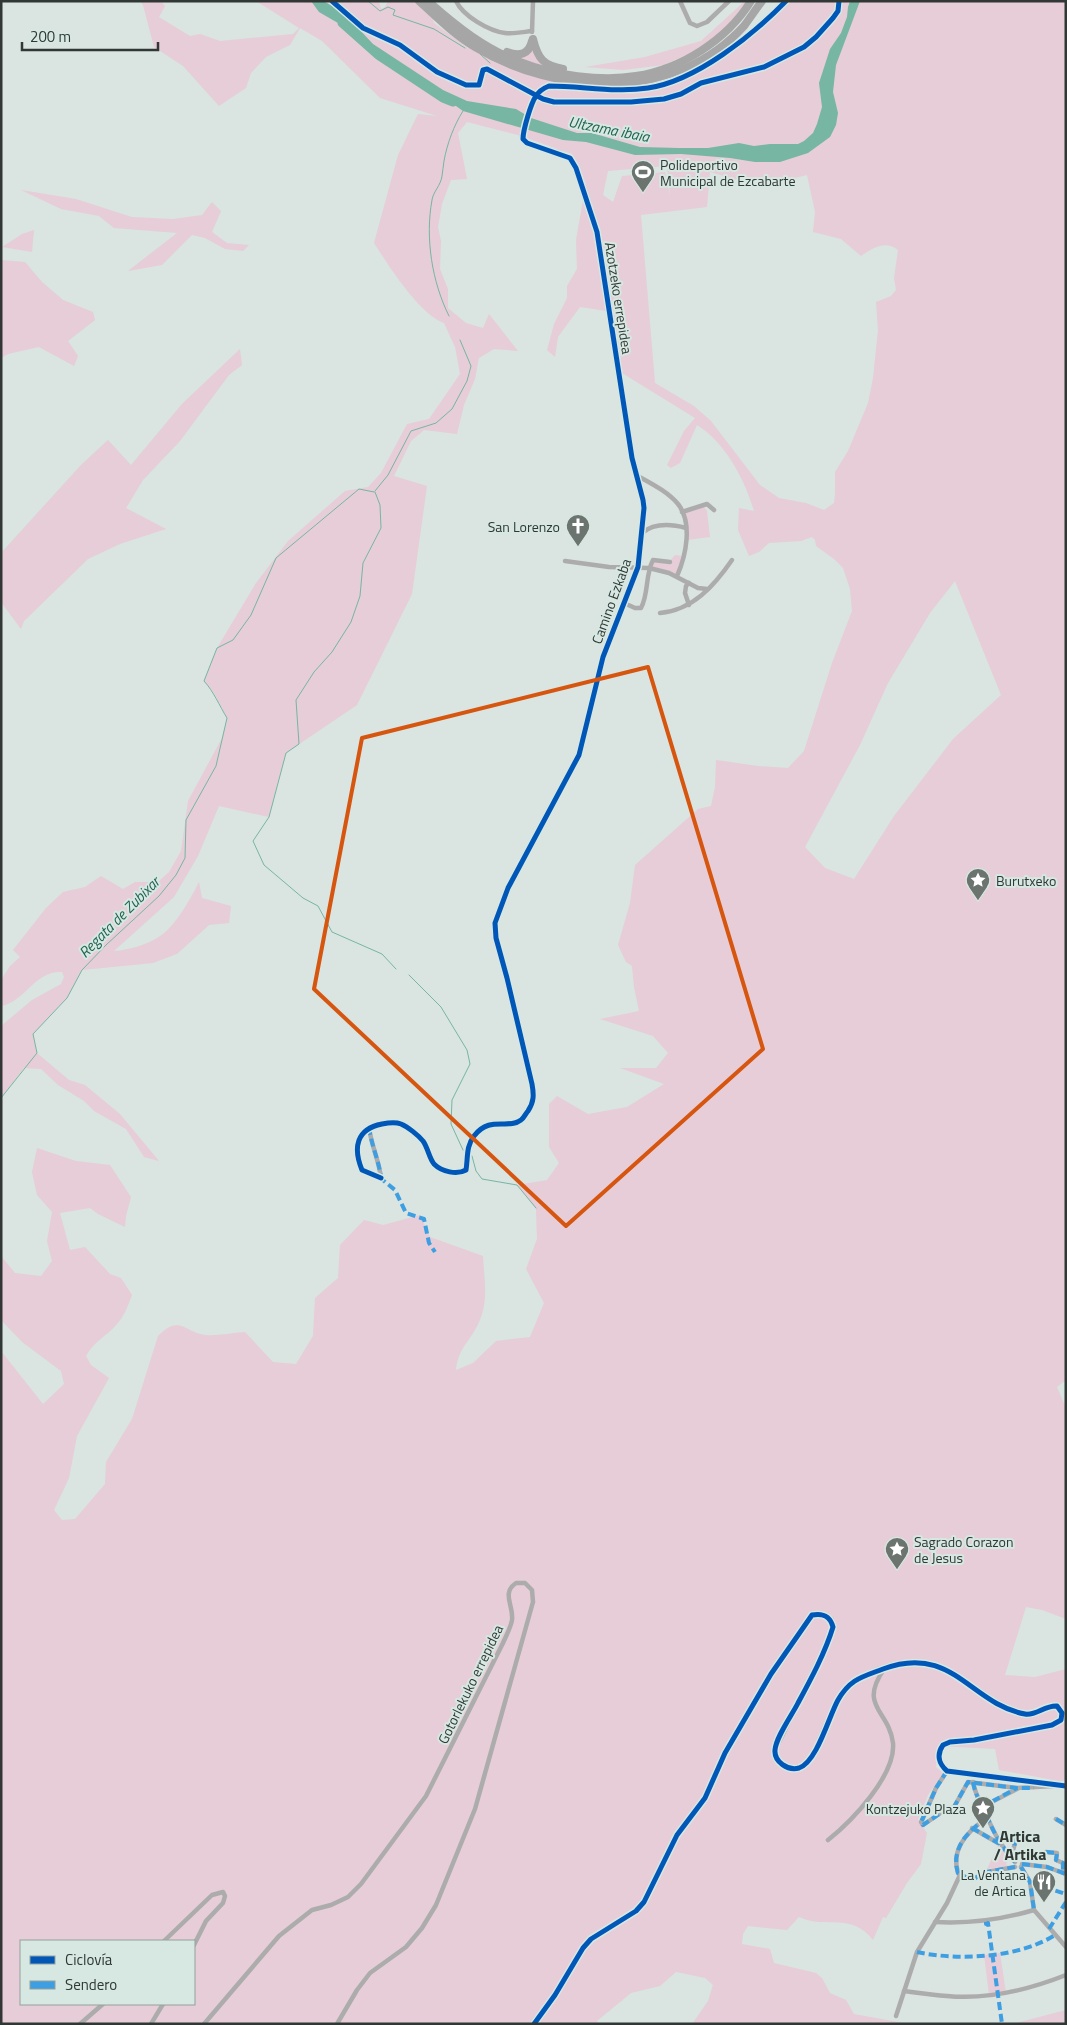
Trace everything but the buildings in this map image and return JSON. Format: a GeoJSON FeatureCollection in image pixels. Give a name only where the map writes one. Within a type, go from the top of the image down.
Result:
{"type":"FeatureCollection","features":[{"type":"Feature","properties":{"kind":"highway"},"geometry":{"type":"LineString","coordinates":[[419,1],[473,46],[517,68],[566,81],[628,84],[650,80],[695,63],[719,48],[744,26],[762,1]]}},
{"type":"Feature","properties":{"kind":"highway"},"geometry":{"type":"LineString","coordinates":[[428,1],[454,24],[500,54],[542,70],[591,77],[627,77],[650,73],[681,62],[714,41],[736,21],[752,1]]}},
{"type":"Feature","properties":{"kind":"highway"},"geometry":{"type":"LineString","coordinates":[[454,24],[515,55],[526,52],[530,48],[533,35]]}},
{"type":"Feature","properties":{"kind":"highway"},"geometry":{"type":"LineString","coordinates":[[533,35],[536,51],[547,64],[571,71],[627,77]]}},
{"type":"Feature","properties":{"kind":"street"},"geometry":{"type":"LineString","coordinates":[[456,1],[461,10],[483,25],[500,32],[533,35],[533,1]]}},
{"type":"Feature","properties":{"kind":"street"},"geometry":{"type":"LineString","coordinates":[[680,1],[690,23],[697,26],[707,22],[729,1]]}},
{"type":"Feature","properties":{"kind":"street","name":"Azotzeko errepidea"},"geometry":{"type":"LineString","coordinates":[[643,522],[644,508],[630,446],[598,241],[591,213],[576,168],[570,158],[527,143],[522,136],[536,95],[542,89],[549,86],[650,88],[687,76],[718,58],[754,30],[786,1]]}},
{"type":"Feature","properties":{"kind":"street"},"geometry":{"type":"LineString","coordinates":[[636,475],[670,497],[682,512],[686,528],[686,540],[677,576]]}},
{"type":"Feature","properties":{"kind":"street"},"geometry":{"type":"LineString","coordinates":[[682,512],[707,504],[714,510]]}},
{"type":"Feature","properties":{"kind":"street","name":"Camino Ezkaba"},"geometry":{"type":"LineString","coordinates":[[369,1127],[400,1124],[421,1138],[430,1152],[430,1158],[435,1165],[454,1174],[460,1174],[466,1170],[468,1148],[477,1132],[485,1126],[495,1123],[521,1121],[532,1105],[534,1098],[508,978],[496,938],[495,924],[508,888],[579,755],[603,657],[638,567],[643,522]]}},
{"type":"Feature","properties":{"kind":"street"},"geometry":{"type":"LineString","coordinates":[[642,534],[651,528],[660,526],[676,525],[686,528]]}},
{"type":"Feature","properties":{"kind":"street"},"geometry":{"type":"LineString","coordinates":[[624,603],[635,608],[641,608],[645,601],[649,568],[653,560],[670,562]]}},
{"type":"Feature","properties":{"kind":"street"},"geometry":{"type":"LineString","coordinates":[[660,613],[679,610],[689,605],[717,581],[732,560]]}},
{"type":"Feature","properties":{"kind":"street"},"geometry":{"type":"LineString","coordinates":[[565,561],[609,567],[649,568],[677,576],[698,588],[707,589]]}},
{"type":"Feature","properties":{"kind":"street"},"geometry":{"type":"LineString","coordinates":[[689,605],[685,593],[686,586],[690,583]]}},
{"type":"Feature","properties":{"kind":"street"},"geometry":{"type":"LineString","coordinates":[[369,1127],[375,1154],[379,1160],[381,1178],[362,1170],[356,1153],[362,1133],[369,1127]]}},
{"type":"Feature","properties":{"kind":"street","name":"Gotorlekuko errepidea"},"geometry":{"type":"LineString","coordinates":[[204,2024],[279,1936],[312,1910],[331,1905],[348,1897],[361,1884],[426,1796],[504,1643],[512,1621],[508,1594],[510,1588],[516,1583],[525,1583],[532,1590],[533,1602],[489,1763],[475,1810],[436,1905],[422,1928],[406,1947],[370,1973],[357,1990],[338,2024]]}},
{"type":"Feature","properties":{"kind":"street"},"geometry":{"type":"LineString","coordinates":[[534,2024],[560,1987],[583,1948],[591,1939],[636,1911],[644,1902],[677,1835],[706,1798],[725,1753],[771,1674],[812,1615],[819,1614],[831,1619],[833,1627],[808,1686],[775,1749],[778,1761],[791,1769],[799,1768],[807,1763],[814,1753],[834,1706],[847,1687],[864,1676],[888,1666],[907,1662],[940,1667],[961,1678],[995,1702],[1018,1712],[1030,1714],[1050,1705],[1057,1706],[1062,1713],[1061,1720],[1052,1726],[974,1740],[950,1742],[943,1745],[939,1756],[940,1762],[947,1772],[1054,1786]]}},
{"type":"Feature","properties":{"kind":"street"},"geometry":{"type":"LineString","coordinates":[[828,1840],[856,1814],[886,1775],[892,1759],[893,1742],[873,1696],[874,1684],[884,1669]]}},
{"type":"Feature","properties":{"kind":"street"},"geometry":{"type":"LineString","coordinates":[[947,1772],[936,1788],[922,1818],[921,1822],[923,1825],[944,1810],[954,1806],[968,1782],[1017,1788],[1066,1786]]}},
{"type":"Feature","properties":{"kind":"street"},"geometry":{"type":"LineString","coordinates":[[973,1782],[975,1794],[1000,1844],[1029,1877],[1034,1910],[1066,1947]]}},
{"type":"Feature","properties":{"kind":"street"},"geometry":{"type":"LineString","coordinates":[[982,1807],[1017,1788]]}},
{"type":"Feature","properties":{"kind":"street"},"geometry":{"type":"LineString","coordinates":[[987,1818],[972,1828],[961,1842],[956,1867],[960,1874],[973,1879],[988,1872],[1018,1865],[1047,1867],[1064,1874],[1063,1863],[1056,1860],[1057,1853],[1046,1852]]}},
{"type":"Feature","properties":{"kind":"street"},"geometry":{"type":"LineString","coordinates":[[1056,1819],[1066,1825]]}},
{"type":"Feature","properties":{"kind":"street"},"geometry":{"type":"LineString","coordinates":[[972,1828],[1000,1844]]}},
{"type":"Feature","properties":{"kind":"street"},"geometry":{"type":"LineString","coordinates":[[1011,1857],[1018,1833]]}},
{"type":"Feature","properties":{"kind":"street"},"geometry":{"type":"LineString","coordinates":[[896,2016],[917,1952],[946,1903],[960,1874]]}},
{"type":"Feature","properties":{"kind":"street"},"geometry":{"type":"LineString","coordinates":[[165,1940],[212,1894],[222,1892],[225,1896],[223,1903],[206,1921],[195,1943]]}},
{"type":"Feature","properties":{"kind":"street"},"geometry":{"type":"LineString","coordinates":[[935,1922],[961,1924],[988,1922],[1034,1910]]}},
{"type":"Feature","properties":{"kind":"street"},"geometry":{"type":"LineString","coordinates":[[904,1991],[948,1996],[989,1995],[1017,1991],[1066,1975]]}},
{"type":"Feature","properties":{"kind":"street"},"geometry":{"type":"LineString","coordinates":[[80,2024],[101,2005]]}},
{"type":"Feature","properties":{"kind":"street"},"geometry":{"type":"LineString","coordinates":[[151,2024],[162,2005]]}},
{"type":"Feature","properties":{"kind":"highlighted area"},"geometry":{"type":"Polygon","coordinates":[[[648,667],[763,1049],[566,1226],[314,989],[362,738],[648,667]]]}},
{"type":"Feature","properties":{"kind":"shaded area"},"geometry":{"type":"Polygon","coordinates":[[[140,1],[161,1],[165,6],[159,17],[190,36],[200,34],[220,41],[293,34],[299,28],[256,1],[379,1],[381,9],[385,7],[388,1],[414,1],[431,13],[434,23],[468,48],[470,44],[567,81],[650,88],[702,68],[706,69],[790,1],[1066,1],[1066,1380],[1057,1387],[1066,1408],[1066,1619],[1042,1610],[1026,1607],[1005,1675],[1035,1677],[1066,1669],[1066,1780],[1059,1781],[999,1770],[995,1749],[939,1746],[936,1767],[943,1773],[928,1795],[918,1820],[927,1833],[921,1864],[886,1918],[883,1917],[873,1940],[864,1931],[847,1923],[809,1921],[799,1917],[787,1930],[748,1926],[743,1934],[742,1944],[770,1949],[774,1963],[816,1973],[822,1978],[830,1993],[846,2000],[854,2014],[909,2024],[692,2024],[708,2001],[713,1985],[705,1978],[676,1972],[660,1986],[631,1993],[597,2021],[599,2024],[1,2024],[1,1351],[43,1404],[64,1384],[61,1371],[22,1342],[1,1320],[1,1256],[15,1273],[41,1276],[52,1261],[47,1241],[52,1212],[37,1195],[32,1172],[37,1148],[76,1161],[110,1165],[131,1197],[125,1227],[90,1208],[60,1213],[70,1250],[85,1247],[110,1274],[121,1278],[132,1295],[126,1311],[119,1321],[93,1346],[86,1356],[91,1365],[109,1378],[77,1436],[69,1478],[54,1510],[62,1520],[75,1519],[105,1484],[106,1462],[132,1419],[158,1336],[165,1330],[177,1325],[205,1335],[245,1332],[273,1362],[296,1364],[313,1336],[315,1298],[338,1278],[340,1245],[364,1220],[383,1225],[420,1215],[430,1237],[483,1256],[484,1306],[476,1329],[459,1355],[456,1370],[473,1363],[496,1341],[530,1337],[544,1303],[526,1269],[537,1239],[536,1209],[517,1185],[547,1180],[559,1163],[549,1147],[549,1104],[557,1096],[588,1114],[627,1107],[664,1084],[620,1068],[656,1068],[668,1053],[653,1036],[600,1019],[639,1011],[632,966],[626,962],[618,945],[630,903],[635,865],[698,809],[711,806],[715,787],[716,760],[788,768],[804,751],[832,663],[852,611],[850,589],[843,568],[816,546],[815,540],[812,537],[801,541],[769,543],[759,552],[749,556],[738,530],[739,508],[754,511],[750,499],[733,463],[707,432],[697,425],[680,463],[671,468],[667,465],[684,431],[695,418],[622,373],[607,311],[580,307],[558,337],[555,357],[547,350],[554,324],[567,298],[567,286],[577,269],[576,240],[586,183],[572,154],[518,135],[467,122],[458,133],[467,179],[451,180],[442,204],[438,227],[441,241],[440,269],[448,289],[448,308],[466,323],[483,328],[489,314],[518,351],[494,349],[479,358],[475,379],[464,405],[457,434],[424,430],[411,441],[394,476],[427,486],[412,594],[357,705],[286,753],[269,817],[219,806],[198,856],[174,897],[114,951],[140,946],[163,934],[188,903],[199,882],[202,898],[231,906],[229,923],[209,925],[177,954],[153,963],[82,970],[67,998],[33,1034],[37,1053],[69,1080],[85,1085],[120,1114],[159,1161],[144,1157],[126,1129],[94,1111],[84,1101],[58,1085],[41,1069],[24,1068],[1,1098],[1,1026],[32,1000],[61,984],[64,977],[62,972],[45,976],[10,1003],[1,1006],[1,980],[10,966],[20,957],[13,950],[46,908],[63,892],[85,887],[101,876],[123,889],[135,882],[158,882],[169,872],[181,851],[188,801],[222,738],[227,718],[214,693],[204,681],[217,648],[256,583],[288,541],[345,491],[368,487],[381,473],[407,424],[429,419],[460,374],[455,347],[444,323],[434,318],[415,300],[374,243],[398,155],[418,114],[437,116],[380,98],[322,41],[300,28],[290,45],[266,57],[251,73],[246,88],[219,106],[183,66],[154,47],[143,5],[140,1]],[[372,34],[372,37],[406,51],[422,65],[435,71],[415,53],[372,34]],[[667,166],[608,171],[603,195],[613,202],[622,176],[665,172],[670,196],[667,166]],[[710,172],[707,207],[641,215],[655,383],[694,406],[711,421],[760,485],[779,498],[806,503],[824,510],[834,503],[835,472],[848,451],[868,403],[873,378],[878,330],[876,302],[891,296],[896,290],[894,278],[898,250],[884,245],[861,256],[841,239],[813,232],[815,212],[807,175],[790,179],[745,182],[710,172]],[[955,581],[930,613],[888,683],[860,745],[805,847],[825,868],[854,879],[894,816],[953,739],[1001,695],[955,581]]]}},
{"type":"Feature","properties":{"kind":"shaded area"},"geometry":{"type":"Polygon","coordinates":[[[311,1],[323,1],[342,11],[373,44],[443,90],[467,101],[516,109],[531,118],[577,133],[592,133],[640,147],[708,148],[739,143],[754,146],[798,144],[813,133],[822,107],[819,83],[830,49],[841,33],[850,1],[860,1],[836,65],[833,92],[838,113],[836,125],[830,137],[808,153],[780,162],[755,162],[681,154],[635,155],[586,142],[563,140],[463,111],[350,30],[319,12],[311,1]]]}},
{"type":"Feature","properties":{"kind":"shaded area"},"geometry":{"type":"Polygon","coordinates":[[[745,1],[748,1],[719,35],[692,52],[664,65],[623,70],[585,67],[645,57],[701,41],[745,1]]]}},
{"type":"Feature","properties":{"kind":"shaded area"},"geometry":{"type":"Polygon","coordinates":[[[533,48],[535,57],[550,68],[514,57],[533,48]]]}},
{"type":"Feature","properties":{"kind":"shaded area"},"geometry":{"type":"Polygon","coordinates":[[[21,190],[76,199],[132,217],[173,219],[202,215],[212,202],[221,211],[212,232],[227,243],[249,245],[243,251],[225,249],[205,238],[192,235],[162,265],[128,271],[177,233],[114,228],[99,216],[61,209],[21,190]]]}},
{"type":"Feature","properties":{"kind":"shaded area"},"geometry":{"type":"Polygon","coordinates":[[[34,230],[32,252],[2,247],[22,234],[34,230]]]}},
{"type":"Feature","properties":{"kind":"shaded area"},"geometry":{"type":"Polygon","coordinates":[[[1,260],[25,262],[42,282],[63,300],[93,312],[95,320],[68,341],[78,356],[74,366],[39,347],[8,354],[1,358],[1,260]]]}},
{"type":"Feature","properties":{"kind":"shaded area"},"geometry":{"type":"Polygon","coordinates":[[[240,349],[242,365],[229,375],[180,441],[143,480],[126,508],[166,529],[120,544],[88,559],[24,621],[21,629],[1,602],[1,553],[81,465],[108,440],[131,465],[182,404],[240,349]]]}},
{"type":"Feature","properties":{"kind":"shaded area"},"geometry":{"type":"Polygon","coordinates":[[[704,507],[707,511],[710,537],[687,540],[683,513],[704,507]]]}},
{"type":"Feature","properties":{"kind":"shaded area"},"geometry":{"type":"Polygon","coordinates":[[[675,555],[683,556],[677,576],[649,568],[653,560],[669,562],[675,555]]]}},
{"type":"Feature","properties":{"kind":"shaded area"},"geometry":{"type":"Polygon","coordinates":[[[998,1845],[1010,1858],[1006,1864],[1008,1866],[987,1869],[998,1845]]]}},
{"type":"Feature","properties":{"kind":"shaded area"},"geometry":{"type":"Polygon","coordinates":[[[1000,1953],[1006,1993],[989,1995],[984,1955],[1000,1953]]]}},
{"type":"Feature","properties":{"kind":"shaded area"},"geometry":{"type":"Polygon","coordinates":[[[1066,2010],[1066,2024],[1012,2024],[1066,2010]]]}},
{"type":"Feature","properties":{"kind":"waterway"},"geometry":{"type":"LineString","coordinates":[[368,1],[380,11],[388,7],[395,10],[393,15],[434,29],[465,48]]}},
{"type":"Feature","properties":{"kind":"waterway","name":"Ultzama ibaia"},"geometry":{"type":"LineString","coordinates":[[342,23],[378,55],[443,98],[453,102]]}},
{"type":"Feature","properties":{"kind":"waterway"},"geometry":{"type":"LineString","coordinates":[[480,54],[490,63]]}},
{"type":"Feature","properties":{"kind":"waterway"},"geometry":{"type":"LineString","coordinates":[[449,316],[434,274],[430,244],[430,214],[433,197],[441,179],[449,141],[463,111]]}},
{"type":"Feature","properties":{"kind":"waterway"},"geometry":{"type":"LineString","coordinates":[[375,491],[388,475],[411,431],[436,423],[452,409],[467,381],[471,366],[460,340]]}},
{"type":"Feature","properties":{"kind":"waterway","name":"Regata de Zubixar"},"geometry":{"type":"LineString","coordinates":[[1,1098],[37,1053],[33,1034],[67,998],[82,970],[159,896],[176,875],[185,858],[186,820],[216,766],[227,718],[214,694],[204,681],[217,648],[233,640],[251,615],[276,558],[359,489],[374,492]]}},
{"type":"Feature","properties":{"kind":"waterway"},"geometry":{"type":"LineString","coordinates":[[375,492],[380,505],[381,528],[363,563],[360,596],[351,622],[332,652],[314,672],[296,700],[299,744],[286,753],[269,817],[253,841],[264,865],[303,898],[318,906],[332,932],[382,954],[396,969]]}},
{"type":"Feature","properties":{"kind":"waterway"},"geometry":{"type":"LineString","coordinates":[[409,975],[441,1007],[467,1050],[470,1064],[452,1100],[451,1124],[463,1150]]}},
{"type":"Feature","properties":{"kind":"waterway"},"geometry":{"type":"LineString","coordinates":[[472,1156],[476,1171],[482,1179],[517,1185],[536,1208]]}},
{"type":"Feature","properties":{"kind":"marked path"},"geometry":{"type":"LineString","coordinates":[[369,1127],[381,1178]]}},
{"type":"Feature","properties":{"kind":"marked path"},"geometry":{"type":"LineString","coordinates":[[379,1177],[395,1190],[406,1213],[424,1219],[429,1243],[435,1252]]}},
{"type":"Feature","properties":{"kind":"marked path"},"geometry":{"type":"LineString","coordinates":[[947,1771],[936,1788],[921,1822],[923,1825],[945,1810],[954,1807],[968,1782],[1017,1788],[1034,1788]]}},
{"type":"Feature","properties":{"kind":"marked path"},"geometry":{"type":"LineString","coordinates":[[973,1782],[996,1836],[1015,1862]]}},
{"type":"Feature","properties":{"kind":"marked path"},"geometry":{"type":"LineString","coordinates":[[982,1807],[1017,1788]]}},
{"type":"Feature","properties":{"kind":"marked path"},"geometry":{"type":"LineString","coordinates":[[987,1818],[968,1834],[959,1848],[956,1864],[958,1873],[973,1879],[987,1872],[1015,1867]]}},
{"type":"Feature","properties":{"kind":"marked path"},"geometry":{"type":"LineString","coordinates":[[1056,1819],[1066,1825]]}},
{"type":"Feature","properties":{"kind":"marked path"},"geometry":{"type":"LineString","coordinates":[[972,1828],[1000,1844]]}},
{"type":"Feature","properties":{"kind":"marked path"},"geometry":{"type":"LineString","coordinates":[[1011,1857],[1018,1833]]}},
{"type":"Feature","properties":{"kind":"marked path"},"geometry":{"type":"LineString","coordinates":[[1046,1852],[1057,1853],[1056,1860],[1063,1863],[1063,1873]]}},
{"type":"Feature","properties":{"kind":"marked path"},"geometry":{"type":"LineString","coordinates":[[1022,1864],[1047,1867],[1066,1874]]}},
{"type":"Feature","properties":{"kind":"marked path"},"geometry":{"type":"LineString","coordinates":[[1021,1867],[1030,1882],[1034,1910]]}},
{"type":"Feature","properties":{"kind":"marked path"},"geometry":{"type":"LineString","coordinates":[[1044,1887],[1066,1894]]}},
{"type":"Feature","properties":{"kind":"marked path"},"geometry":{"type":"LineString","coordinates":[[1049,1929],[1066,1902]]}},
{"type":"Feature","properties":{"kind":"marked path"},"geometry":{"type":"LineString","coordinates":[[986,1922],[986,1924],[988,1923],[1002,2024]]}},
{"type":"Feature","properties":{"kind":"marked path"},"geometry":{"type":"LineString","coordinates":[[917,1952],[933,1955],[988,1956],[1024,1949],[1055,1935]]}},
{"type":"Feature","properties":{"kind":"cycle path"},"geometry":{"type":"LineString","coordinates":[[332,1],[363,28],[400,45],[437,72],[466,85],[479,85],[483,70],[487,69],[543,99],[554,102],[631,102],[664,99],[681,94],[701,83],[764,67],[804,47],[816,37],[838,11],[839,1]]}},
{"type":"Feature","properties":{"kind":"cycle path"},"geometry":{"type":"LineString","coordinates":[[381,1178],[362,1170],[359,1162],[359,1141],[362,1135],[373,1127],[392,1123],[404,1125],[423,1141],[437,1167],[445,1171],[462,1172],[466,1170],[471,1140],[480,1130],[492,1124],[516,1123],[523,1118],[531,1105],[533,1095],[532,1084],[496,938],[495,923],[508,888],[579,755],[603,657],[638,567],[644,508],[632,458],[597,232],[576,168],[570,158],[527,143],[523,139],[530,110],[537,94],[549,86],[611,90],[636,89],[666,84],[685,76],[723,55],[757,28],[786,1]]}},
{"type":"Feature","properties":{"kind":"cycle path"},"geometry":{"type":"LineString","coordinates":[[534,2024],[555,1995],[583,1948],[591,1939],[636,1911],[644,1902],[677,1835],[705,1798],[725,1753],[771,1674],[812,1615],[820,1614],[825,1616],[830,1620],[833,1627],[817,1666],[778,1739],[775,1754],[782,1765],[795,1769],[799,1768],[811,1757],[822,1738],[834,1707],[847,1687],[852,1683],[883,1669],[907,1663],[927,1664],[944,1669],[1006,1708],[1029,1714],[1048,1707],[1057,1706],[1062,1713],[1061,1720],[1052,1725],[974,1740],[950,1742],[943,1745],[939,1759],[947,1771],[1066,1786]]}},
{"type":"Feature","properties":{"kind":"place","name":"Polideportivo Municipal de Ezcabarte"},"geometry":{"type":"Point","coordinates":[643,193]}},
{"type":"Feature","properties":{"kind":"place","name":"San Lorenzo"},"geometry":{"type":"Point","coordinates":[578,547]}},
{"type":"Feature","properties":{"kind":"place","name":"Burutxeko"},"geometry":{"type":"Point","coordinates":[978,901]}},
{"type":"Feature","properties":{"kind":"place","name":"Sagrado Corazon de Jesus"},"geometry":{"type":"Point","coordinates":[897,1570]}},
{"type":"Feature","properties":{"kind":"place","name":"Kontzejuko Plaza"},"geometry":{"type":"Point","coordinates":[983,1829]}},
{"type":"Feature","properties":{"kind":"place","name":"La Ventana de Artica"},"geometry":{"type":"Point","coordinates":[1044,1903]}},
{"type":"Feature","properties":{"kind":"district","name":"Artica / Artika"},"geometry":{"type":"Point","coordinates":[1020,1845]}}]}
